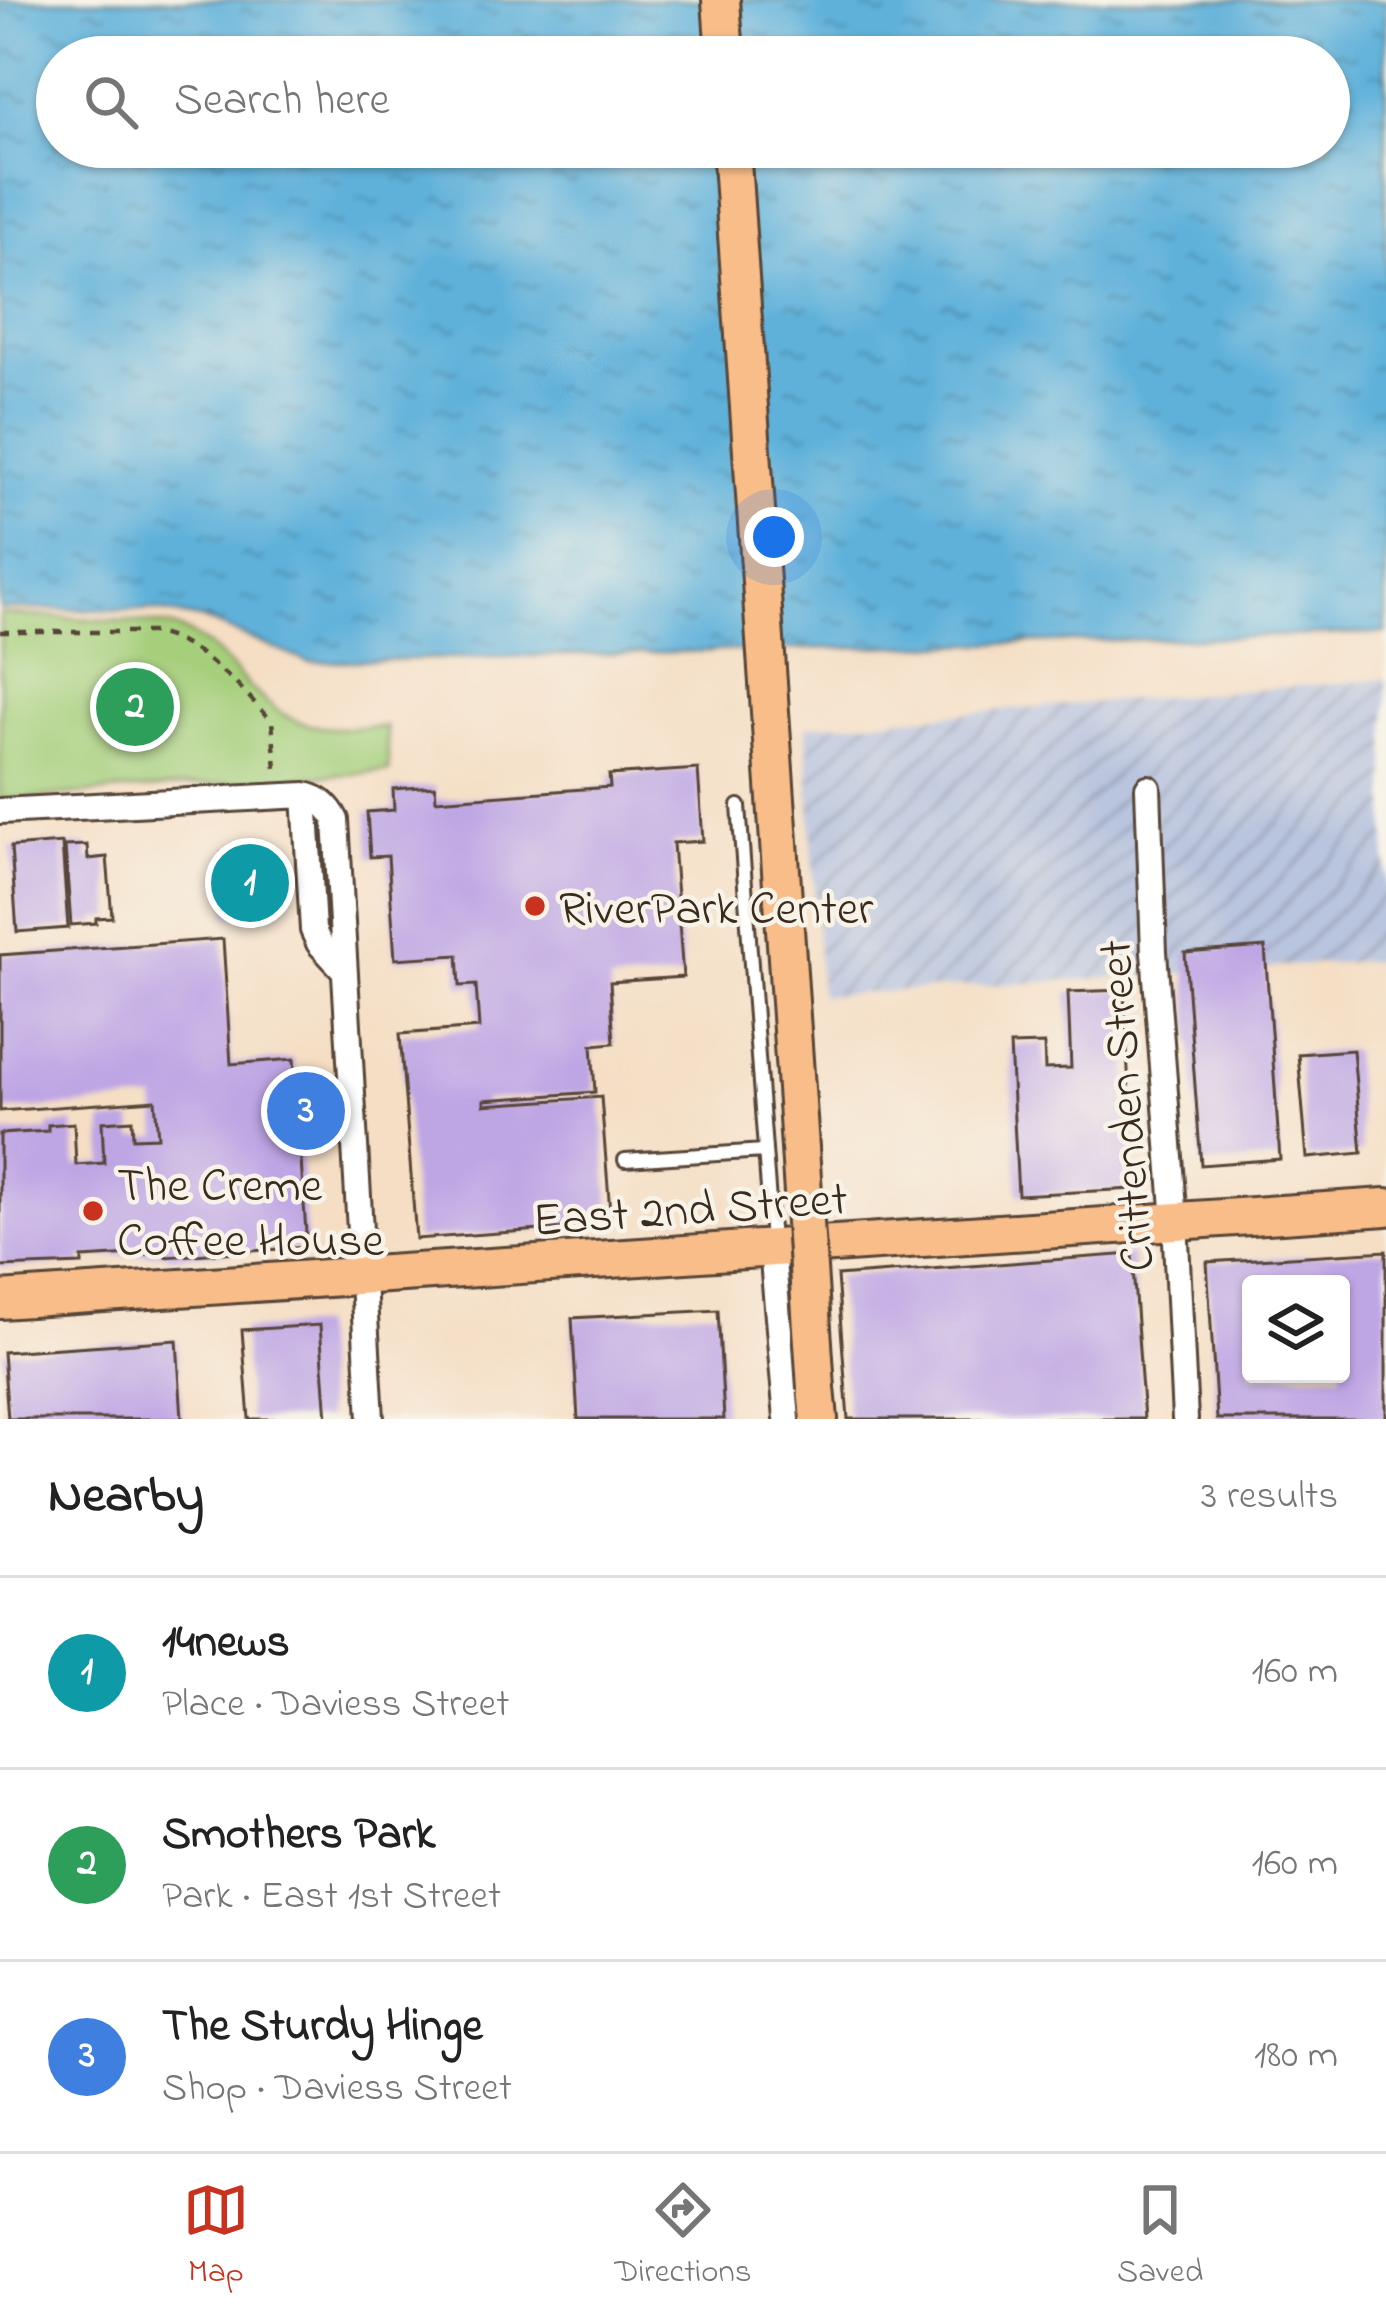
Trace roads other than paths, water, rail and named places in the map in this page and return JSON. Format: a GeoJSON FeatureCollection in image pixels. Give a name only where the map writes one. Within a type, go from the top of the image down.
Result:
{"type":"FeatureCollection","features":[{"type":"Feature","properties":{"kind":"main road"},"geometry":{"type":"LineString","coordinates":[[721,0],[724,36]]}},
{"type":"Feature","properties":{"kind":"main road"},"geometry":{"type":"LineString","coordinates":[[732,168],[818,1404]]}},
{"type":"Feature","properties":{"kind":"main road","name":"East 2nd Street"},"geometry":{"type":"LineString","coordinates":[[0,1300],[1386,1207]]}},
{"type":"Feature","properties":{"kind":"street","name":"Crittenden Street"},"geometry":{"type":"LineString","coordinates":[[1148,788],[1154,952],[1185,1419]]}},
{"type":"Feature","properties":{"kind":"street"},"geometry":{"type":"LineString","coordinates":[[0,811],[305,795],[314,930],[319,944],[344,970],[371,1419]]}},
{"type":"Feature","properties":{"kind":"street"},"geometry":{"type":"LineString","coordinates":[[772,1250],[787,1419]]}},
{"type":"Feature","properties":{"kind":"lane"},"geometry":{"type":"LineString","coordinates":[[739,806],[772,1250]]}},
{"type":"Feature","properties":{"kind":"lane"},"geometry":{"type":"LineString","coordinates":[[625,1160],[764,1150]]}},
{"type":"Feature","properties":{"kind":"water"},"geometry":{"type":"Polygon","coordinates":[[[0,0],[1386,0],[1386,633],[308,662],[205,620],[154,610],[0,609],[0,0]]]}},
{"type":"Feature","properties":{"kind":"place","name":"Smothers Park"},"geometry":{"type":"Point","coordinates":[135,707]}},
{"type":"Feature","properties":{"kind":"place","name":"14news"},"geometry":{"type":"Point","coordinates":[250,883]}},
{"type":"Feature","properties":{"kind":"place","name":"RiverPark Center"},"geometry":{"type":"Point","coordinates":[535,906]}},
{"type":"Feature","properties":{"kind":"place","name":"The Sturdy Hinge"},"geometry":{"type":"Point","coordinates":[306,1111]}},
{"type":"Feature","properties":{"kind":"place","name":"The Creme Coffee House"},"geometry":{"type":"Point","coordinates":[93,1211]}}]}
